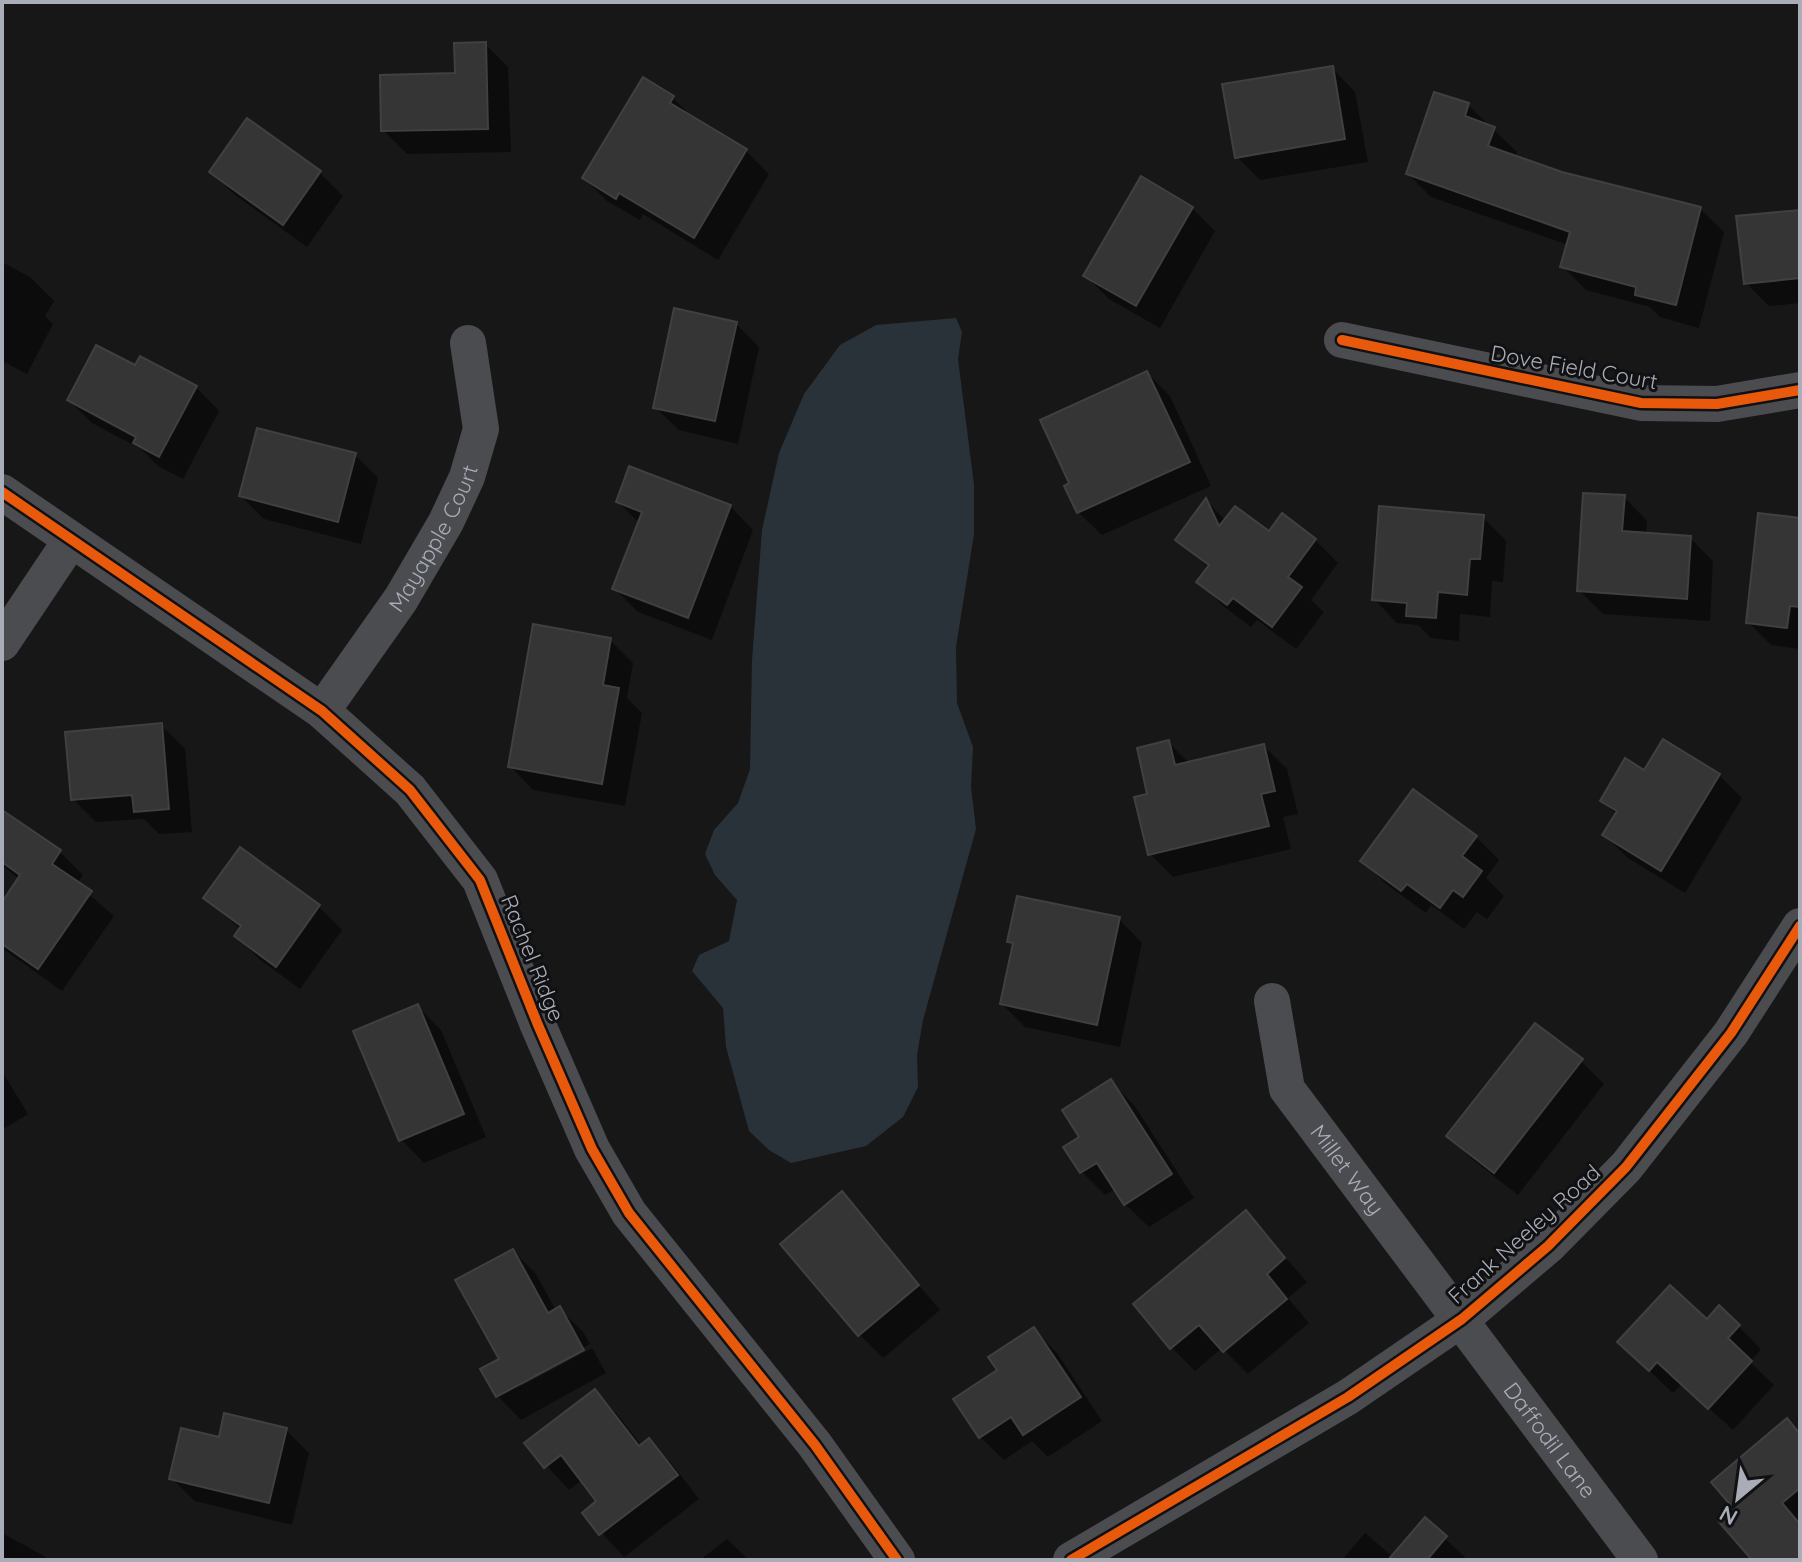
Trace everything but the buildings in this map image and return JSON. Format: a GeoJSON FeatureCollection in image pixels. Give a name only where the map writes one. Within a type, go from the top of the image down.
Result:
{"type":"FeatureCollection","features":[{"type":"Feature","properties":{"kind":"street","name":"Dove Field Court"},"geometry":{"type":"LineString","coordinates":[[1342,340],[1641,403],[1717,404],[1800,390]]}},
{"type":"Feature","properties":{"kind":"street","name":"Mayapple Court"},"geometry":{"type":"LineString","coordinates":[[322,711],[401,599],[446,522],[467,477],[481,429],[468,343]]}},
{"type":"Feature","properties":{"kind":"street","name":"Rachel Ridge"},"geometry":{"type":"LineString","coordinates":[[2,492],[322,711],[410,790],[480,880],[592,1149],[629,1213],[815,1445],[897,1560]]}},
{"type":"Feature","properties":{"kind":"street"},"geometry":{"type":"LineString","coordinates":[[2,643],[71,540]]}},
{"type":"Feature","properties":{"kind":"street","name":"Frank Neeley Road"},"geometry":{"type":"LineString","coordinates":[[1071,1560],[1348,1397],[1462,1319],[1548,1246],[1626,1167],[1731,1033],[1800,926]]}},
{"type":"Feature","properties":{"kind":"street","name":"Millet Way"},"geometry":{"type":"LineString","coordinates":[[1272,1001],[1287,1089],[1462,1319]]}},
{"type":"Feature","properties":{"kind":"street","name":"Daffodil Lane"},"geometry":{"type":"LineString","coordinates":[[1462,1319],[1640,1560]]}},
{"type":"Feature","properties":{"kind":"shaded area"},"geometry":{"type":"Polygon","coordinates":[[[956,318],[962,332],[958,359],[974,485],[974,534],[956,647],[957,703],[973,747],[971,787],[976,829],[923,1020],[917,1055],[918,1087],[903,1117],[866,1146],[791,1163],[769,1150],[749,1131],[726,1047],[723,1008],[692,971],[699,955],[729,941],[737,900],[715,875],[705,854],[714,830],[738,803],[750,769],[752,660],[762,530],[779,453],[804,394],[840,345],[876,325],[956,318]]]}},
{"type":"Feature","properties":{"kind":"cycle path"},"geometry":{"type":"LineString","coordinates":[[1342,340],[1641,403],[1717,404],[1800,390]]}},
{"type":"Feature","properties":{"kind":"cycle path"},"geometry":{"type":"LineString","coordinates":[[2,492],[322,711],[410,790],[480,880],[592,1149],[629,1213],[815,1445],[897,1560]]}},
{"type":"Feature","properties":{"kind":"cycle path"},"geometry":{"type":"LineString","coordinates":[[1071,1560],[1348,1397],[1462,1319],[1548,1246],[1626,1167],[1731,1033],[1800,926]]}}]}
